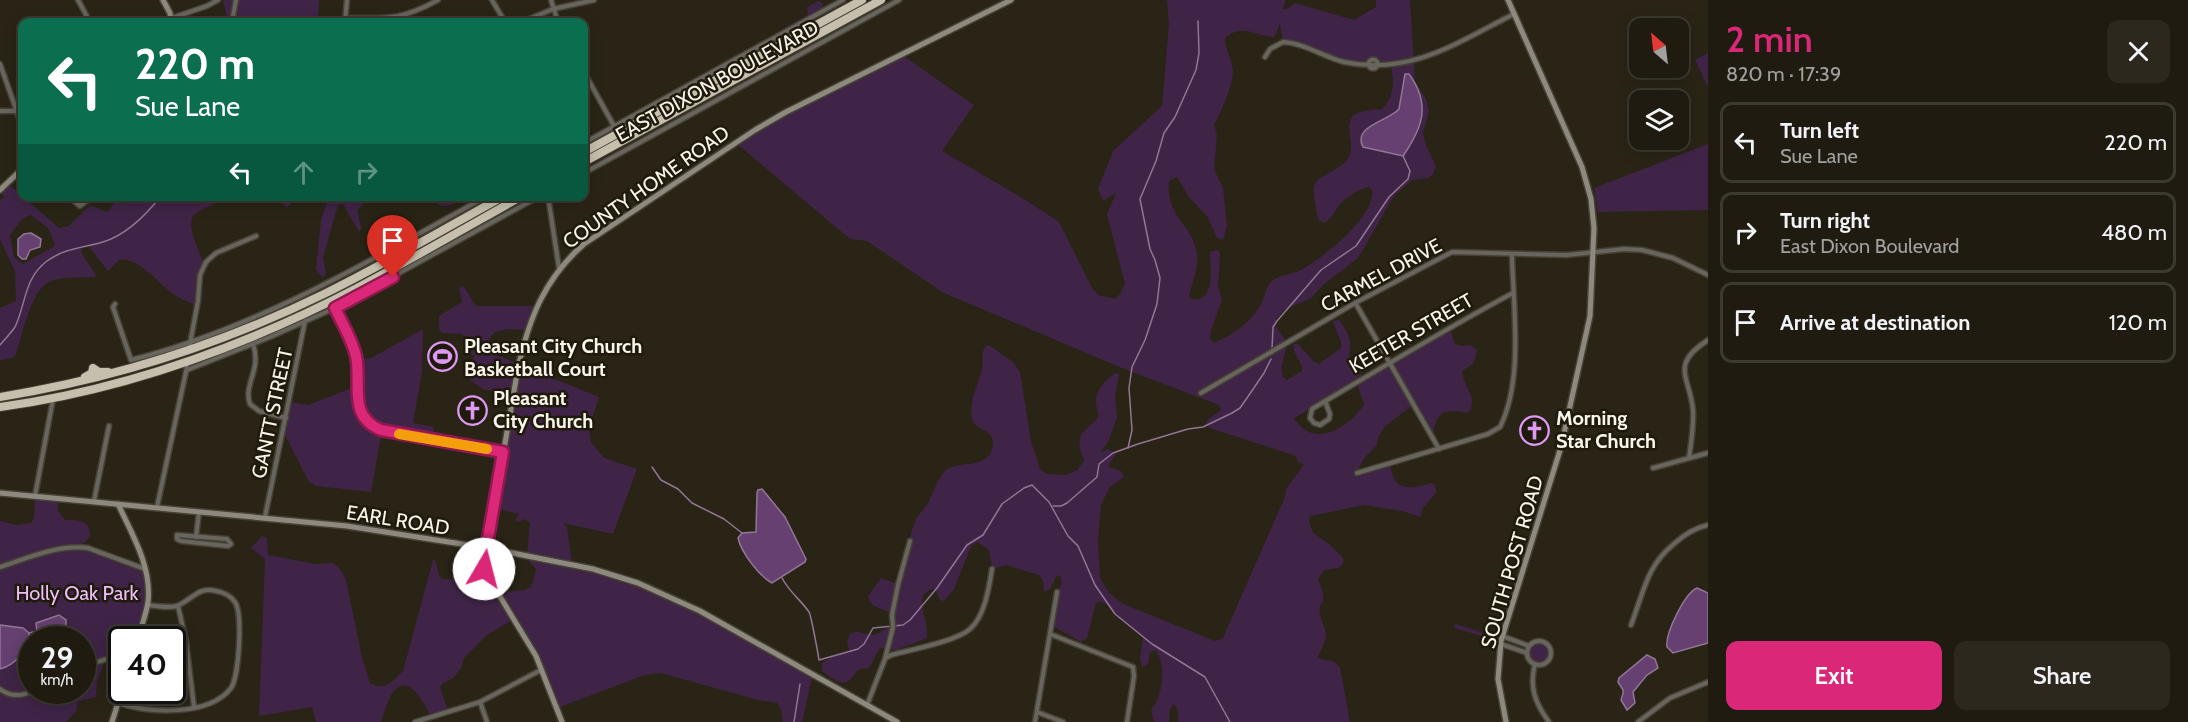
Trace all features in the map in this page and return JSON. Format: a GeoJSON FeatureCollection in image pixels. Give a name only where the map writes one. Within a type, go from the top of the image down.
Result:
{"type":"FeatureCollection","features":[{"type":"Feature","properties":{"kind":"highway","name":"EAST DIXON BOULEVARD"},"geometry":{"type":"LineString","coordinates":[[588,149],[652,109],[710,83],[833,11],[862,0]]}},
{"type":"Feature","properties":{"kind":"highway","name":"EAST DIXON BOULEVARD"},"geometry":{"type":"LineString","coordinates":[[588,160],[610,147],[665,123],[881,0]]}},
{"type":"Feature","properties":{"kind":"highway"},"geometry":{"type":"LineString","coordinates":[[665,123],[665,113],[700,93],[710,83]]}},
{"type":"Feature","properties":{"kind":"highway"},"geometry":{"type":"LineString","coordinates":[[610,147],[624,135],[653,119],[652,109]]}},
{"type":"Feature","properties":{"kind":"highway"},"geometry":{"type":"LineString","coordinates":[[0,397],[58,386],[88,376],[93,372],[93,368],[103,372],[127,370],[230,335],[323,294],[404,246],[454,224],[495,201]]}},
{"type":"Feature","properties":{"kind":"highway"},"geometry":{"type":"LineString","coordinates":[[0,407],[89,391],[135,378],[188,361],[303,318],[356,289],[417,260],[514,201]]}},
{"type":"Feature","properties":{"kind":"highway"},"geometry":{"type":"LineString","coordinates":[[417,260],[415,251],[447,233],[454,224]]}},
{"type":"Feature","properties":{"kind":"highway"},"geometry":{"type":"LineString","coordinates":[[356,289],[366,278],[406,255],[404,246]]}},
{"type":"Feature","properties":{"kind":"highway"},"geometry":{"type":"LineString","coordinates":[[188,361],[192,354],[226,340],[230,335]]}},
{"type":"Feature","properties":{"kind":"highway"},"geometry":{"type":"LineString","coordinates":[[135,378],[146,371],[182,357],[189,350]]}},
{"type":"Feature","properties":{"kind":"main road"},"geometry":{"type":"LineString","coordinates":[[163,0],[170,18]]}},
{"type":"Feature","properties":{"kind":"main road","name":"COUNTY HOME ROAD"},"geometry":{"type":"LineString","coordinates":[[562,722],[542,669],[525,636],[486,573],[484,562],[524,340],[543,293],[559,268],[584,244],[764,125],[1011,0]]}},
{"type":"Feature","properties":{"kind":"main road","name":"SOUTH POST ROAD"},"geometry":{"type":"LineString","coordinates":[[1506,722],[1498,679],[1501,644],[1559,456],[1590,316],[1594,253],[1593,215],[1585,176],[1508,0]]}},
{"type":"Feature","properties":{"kind":"main road"},"geometry":{"type":"LineString","coordinates":[[0,190],[18,173]]}},
{"type":"Feature","properties":{"kind":"main road","name":"EARL ROAD"},"geometry":{"type":"LineString","coordinates":[[0,493],[347,526],[487,548],[593,569],[656,590],[700,611],[897,722]]}},
{"type":"Feature","properties":{"kind":"main road"},"geometry":{"type":"LineString","coordinates":[[117,504],[146,569],[147,605],[141,626]]}},
{"type":"Feature","properties":{"kind":"main road"},"geometry":{"type":"LineString","coordinates":[[112,722],[118,704]]}},
{"type":"Feature","properties":{"kind":"street"},"geometry":{"type":"LineString","coordinates":[[78,0],[88,18]]}},
{"type":"Feature","properties":{"kind":"street"},"geometry":{"type":"LineString","coordinates":[[176,18],[218,0]]}},
{"type":"Feature","properties":{"kind":"street"},"geometry":{"type":"LineString","coordinates":[[233,18],[236,0]]}},
{"type":"Feature","properties":{"kind":"street"},"geometry":{"type":"LineString","coordinates":[[345,18],[347,0]]}},
{"type":"Feature","properties":{"kind":"street"},"geometry":{"type":"LineString","coordinates":[[395,18],[415,12],[438,0]]}},
{"type":"Feature","properties":{"kind":"street"},"geometry":{"type":"LineString","coordinates":[[492,0],[503,18]]}},
{"type":"Feature","properties":{"kind":"street"},"geometry":{"type":"LineString","coordinates":[[550,0],[556,18]]}},
{"type":"Feature","properties":{"kind":"street"},"geometry":{"type":"LineString","coordinates":[[532,18],[553,9],[594,0]]}},
{"type":"Feature","properties":{"kind":"street","name":"EAST DIXON BOULEVARD"},"geometry":{"type":"LineString","coordinates":[[588,141],[652,109],[833,11],[843,0]]}},
{"type":"Feature","properties":{"kind":"street","name":"EAST DIXON BOULEVARD"},"geometry":{"type":"LineString","coordinates":[[588,171],[665,123],[898,0]]}},
{"type":"Feature","properties":{"kind":"street"},"geometry":{"type":"LineString","coordinates":[[1265,57],[1276,44],[1289,42],[1342,61],[1369,65],[1398,64],[1418,60],[1514,14]]}},
{"type":"Feature","properties":{"kind":"street"},"geometry":{"type":"LineString","coordinates":[[0,64],[18,114]]}},
{"type":"Feature","properties":{"kind":"street"},"geometry":{"type":"LineString","coordinates":[[588,79],[614,126]]}},
{"type":"Feature","properties":{"kind":"street"},"geometry":{"type":"LineString","coordinates":[[0,111],[17,111]]}},
{"type":"Feature","properties":{"kind":"street"},"geometry":{"type":"LineString","coordinates":[[73,201],[78,206],[88,201]]}},
{"type":"Feature","properties":{"kind":"street"},"geometry":{"type":"LineString","coordinates":[[115,304],[113,307],[131,360],[191,341],[311,291],[404,246],[479,201]]}},
{"type":"Feature","properties":{"kind":"street"},"geometry":{"type":"LineString","coordinates":[[187,370],[253,344],[303,318],[335,308],[417,260],[530,201]]}},
{"type":"Feature","properties":{"kind":"street"},"geometry":{"type":"LineString","coordinates":[[549,201],[559,268]]}},
{"type":"Feature","properties":{"kind":"street"},"geometry":{"type":"LineString","coordinates":[[189,350],[198,302],[200,275],[206,262],[216,253],[255,236]]}},
{"type":"Feature","properties":{"kind":"street","name":"CARMEL DRIVE"},"geometry":{"type":"LineString","coordinates":[[1201,393],[1356,303],[1452,252],[1568,255],[1624,249],[1642,250],[1673,258],[1708,275]]}},
{"type":"Feature","properties":{"kind":"street"},"geometry":{"type":"LineString","coordinates":[[1357,473],[1494,432],[1500,427],[1514,364],[1512,254]]}},
{"type":"Feature","properties":{"kind":"street","name":"KEETER STREET"},"geometry":{"type":"LineString","coordinates":[[1325,401],[1513,293]]}},
{"type":"Feature","properties":{"kind":"street"},"geometry":{"type":"LineString","coordinates":[[1356,303],[1439,449]]}},
{"type":"Feature","properties":{"kind":"street"},"geometry":{"type":"LineString","coordinates":[[335,308],[356,356],[360,409],[372,426],[391,432],[503,452]]}},
{"type":"Feature","properties":{"kind":"street","name":"GANTT STREET"},"geometry":{"type":"LineString","coordinates":[[265,518],[286,418],[303,318]]}},
{"type":"Feature","properties":{"kind":"street"},"geometry":{"type":"LineString","coordinates":[[1689,458],[1693,411],[1684,380],[1684,369],[1691,355],[1708,340]]}},
{"type":"Feature","properties":{"kind":"street"},"geometry":{"type":"LineString","coordinates":[[253,344],[257,359],[249,392],[250,404],[259,411],[286,418]]}},
{"type":"Feature","properties":{"kind":"street"},"geometry":{"type":"LineString","coordinates":[[158,507],[188,361]]}},
{"type":"Feature","properties":{"kind":"street"},"geometry":{"type":"LineString","coordinates":[[34,496],[53,397]]}},
{"type":"Feature","properties":{"kind":"street"},"geometry":{"type":"LineString","coordinates":[[1325,401],[1330,414],[1329,419],[1320,425],[1314,423],[1310,418],[1312,409],[1325,401]]}},
{"type":"Feature","properties":{"kind":"street"},"geometry":{"type":"LineString","coordinates":[[94,501],[109,426]]}},
{"type":"Feature","properties":{"kind":"street"},"geometry":{"type":"LineString","coordinates":[[1653,468],[1708,453]]}},
{"type":"Feature","properties":{"kind":"street"},"geometry":{"type":"LineString","coordinates":[[195,542],[200,511]]}},
{"type":"Feature","properties":{"kind":"street"},"geometry":{"type":"LineString","coordinates":[[1631,625],[1647,578],[1660,556],[1686,533],[1708,525]]}},
{"type":"Feature","properties":{"kind":"street"},"geometry":{"type":"LineString","coordinates":[[196,536],[228,540],[231,543],[228,546],[195,542],[178,541],[176,537],[196,536]]}},
{"type":"Feature","properties":{"kind":"street"},"geometry":{"type":"LineString","coordinates":[[867,705],[885,659],[893,627],[892,615],[910,542]]}},
{"type":"Feature","properties":{"kind":"street"},"geometry":{"type":"LineString","coordinates":[[0,567],[59,549],[88,548],[146,569]]}},
{"type":"Feature","properties":{"kind":"street"},"geometry":{"type":"LineString","coordinates":[[885,659],[891,655],[956,637],[971,629],[980,613],[992,569]]}},
{"type":"Feature","properties":{"kind":"street"},"geometry":{"type":"LineString","coordinates":[[121,704],[159,712],[194,707],[221,697],[233,685],[237,672],[240,618],[235,602],[226,594],[210,589],[198,592],[178,606],[147,605]]}},
{"type":"Feature","properties":{"kind":"street"},"geometry":{"type":"LineString","coordinates":[[1035,722],[1057,592]]}},
{"type":"Feature","properties":{"kind":"street"},"geometry":{"type":"LineString","coordinates":[[178,606],[186,641],[194,707]]}},
{"type":"Feature","properties":{"kind":"street"},"geometry":{"type":"LineString","coordinates":[[1050,634],[1133,667],[1134,676],[1127,722]]}},
{"type":"Feature","properties":{"kind":"street"},"geometry":{"type":"LineString","coordinates":[[1503,636],[1529,646]]}},
{"type":"Feature","properties":{"kind":"street"},"geometry":{"type":"LineString","coordinates":[[1539,641],[1546,644],[1550,650],[1547,661],[1535,664],[1530,660],[1527,653],[1529,646],[1539,641]]}},
{"type":"Feature","properties":{"kind":"street"},"geometry":{"type":"LineString","coordinates":[[1501,644],[1527,653]]}},
{"type":"Feature","properties":{"kind":"street"},"geometry":{"type":"LineString","coordinates":[[1535,664],[1532,688],[1536,701],[1549,722]]}},
{"type":"Feature","properties":{"kind":"street"},"geometry":{"type":"LineString","coordinates":[[415,722],[480,702],[542,669]]}},
{"type":"Feature","properties":{"kind":"street"},"geometry":{"type":"LineString","coordinates":[[1638,722],[1670,698],[1708,682]]}},
{"type":"Feature","properties":{"kind":"street"},"geometry":{"type":"LineString","coordinates":[[0,689],[7,694],[18,696]]}},
{"type":"Feature","properties":{"kind":"street"},"geometry":{"type":"LineString","coordinates":[[480,702],[487,722]]}},
{"type":"Feature","properties":{"kind":"street"},"geometry":{"type":"LineString","coordinates":[[1037,712],[1063,722]]}},
{"type":"Feature","properties":{"kind":"green space"},"geometry":{"type":"Polygon","coordinates":[[[223,0],[319,0],[318,18],[227,18],[223,0]]]}},
{"type":"Feature","properties":{"kind":"green space"},"geometry":{"type":"Polygon","coordinates":[[[1167,0],[1286,0],[1282,10],[1295,3],[1354,20],[1376,7],[1376,0],[1410,0],[1415,82],[1426,99],[1429,111],[1423,133],[1436,166],[1433,174],[1428,178],[1412,180],[1394,196],[1358,258],[1324,284],[1311,298],[1284,310],[1277,318],[1275,325],[1287,343],[1282,368],[1283,377],[1287,380],[1302,371],[1294,351],[1294,344],[1298,344],[1313,361],[1319,364],[1341,348],[1333,321],[1339,320],[1350,341],[1349,355],[1363,378],[1294,418],[1302,428],[1311,433],[1330,432],[1349,421],[1364,404],[1358,386],[1360,382],[1450,329],[1455,344],[1470,345],[1477,350],[1474,363],[1462,371],[1472,402],[1469,412],[1448,411],[1443,413],[1437,419],[1433,439],[1413,405],[1385,426],[1377,445],[1364,458],[1357,472],[1390,463],[1395,479],[1404,487],[1432,483],[1435,485],[1436,493],[1422,509],[1421,517],[1402,511],[1364,505],[1311,516],[1309,520],[1313,533],[1343,558],[1343,563],[1339,568],[1324,570],[1318,579],[1323,592],[1320,613],[1326,634],[1318,657],[1333,661],[1340,667],[1350,722],[1178,722],[1178,710],[1174,704],[1170,709],[1169,722],[1154,722],[1151,710],[1161,689],[1162,680],[1161,663],[1155,650],[1150,653],[1148,664],[1143,667],[1140,659],[1143,638],[1100,601],[1096,603],[1087,638],[1081,642],[1051,625],[1061,577],[1057,575],[1050,589],[1044,592],[1043,581],[1039,575],[1006,565],[992,569],[989,550],[977,542],[971,546],[954,589],[944,601],[940,600],[936,591],[932,589],[924,595],[922,608],[927,638],[896,650],[880,648],[869,668],[860,669],[847,682],[836,680],[822,671],[822,663],[835,655],[850,652],[847,642],[850,634],[856,632],[874,635],[893,625],[889,612],[873,605],[868,596],[881,578],[898,584],[915,522],[940,477],[950,468],[980,462],[991,453],[993,439],[975,424],[971,408],[986,346],[989,345],[1013,362],[1020,372],[1031,441],[1040,469],[1047,474],[1065,475],[1078,470],[1084,460],[1080,445],[1081,436],[1098,418],[1097,394],[1108,379],[1115,373],[1119,374],[1115,397],[1117,417],[1109,440],[1100,453],[1108,449],[1116,454],[1109,467],[1121,471],[1124,477],[1109,488],[1101,505],[1098,540],[1100,578],[1109,593],[1123,604],[1215,641],[1223,638],[1285,497],[1286,489],[1304,464],[1298,462],[1296,456],[1210,428],[1205,422],[1221,410],[1219,405],[1122,368],[944,293],[867,241],[850,239],[736,143],[755,130],[902,55],[974,105],[942,151],[1059,222],[1092,288],[1098,295],[1115,299],[1125,284],[1107,214],[1116,193],[1103,201],[1098,189],[1113,151],[1162,106],[1169,24],[1167,0]],[[1280,24],[1274,37],[1249,31],[1237,31],[1225,38],[1233,71],[1226,99],[1214,125],[1217,135],[1214,169],[1223,188],[1227,226],[1223,240],[1217,238],[1207,216],[1188,196],[1178,178],[1169,181],[1171,204],[1190,234],[1197,254],[1196,269],[1189,296],[1191,299],[1205,296],[1211,275],[1210,252],[1217,250],[1220,253],[1218,287],[1222,300],[1211,330],[1210,339],[1214,343],[1235,332],[1248,321],[1258,309],[1272,281],[1301,270],[1334,246],[1357,224],[1371,200],[1372,190],[1368,187],[1357,192],[1341,203],[1325,223],[1318,220],[1314,187],[1320,178],[1347,160],[1351,150],[1349,125],[1352,117],[1362,112],[1382,109],[1386,104],[1392,89],[1391,65],[1362,65],[1342,61],[1283,42],[1280,24]]]}},
{"type":"Feature","properties":{"kind":"green space"},"geometry":{"type":"Polygon","coordinates":[[[819,1],[823,4],[820,11],[782,32],[779,31],[808,15],[807,7],[819,1]]]}},
{"type":"Feature","properties":{"kind":"green space"},"geometry":{"type":"Polygon","coordinates":[[[1708,53],[1708,87],[1695,60],[1708,53]]]}},
{"type":"Feature","properties":{"kind":"green space"},"geometry":{"type":"Polygon","coordinates":[[[1708,144],[1708,210],[1598,212],[1594,188],[1708,144]]]}},
{"type":"Feature","properties":{"kind":"green space"},"geometry":{"type":"Polygon","coordinates":[[[7,183],[18,193],[18,201],[28,201],[59,228],[69,226],[88,207],[92,206],[108,212],[113,201],[217,201],[198,212],[192,219],[194,239],[204,264],[201,271],[198,301],[193,304],[177,296],[139,265],[132,262],[119,260],[108,271],[87,244],[81,250],[96,275],[95,277],[60,279],[49,282],[43,287],[32,304],[16,354],[13,358],[0,360],[0,308],[16,301],[15,271],[0,239],[0,200],[5,197],[0,193],[7,183]],[[31,215],[22,219],[10,235],[14,257],[23,264],[55,244],[48,228],[31,215]]]}},
{"type":"Feature","properties":{"kind":"green space"},"geometry":{"type":"Polygon","coordinates":[[[279,201],[295,201],[287,207],[279,201]]]}},
{"type":"Feature","properties":{"kind":"green space"},"geometry":{"type":"Polygon","coordinates":[[[328,201],[366,201],[357,210],[361,228],[359,232],[343,204],[338,205],[323,257],[326,274],[323,277],[316,269],[321,219],[328,201]]]}},
{"type":"Feature","properties":{"kind":"green space"},"geometry":{"type":"Polygon","coordinates":[[[434,201],[459,201],[448,206],[434,201]]]}},
{"type":"Feature","properties":{"kind":"green space"},"geometry":{"type":"Polygon","coordinates":[[[462,286],[477,306],[537,306],[528,330],[507,329],[495,332],[484,345],[461,334],[442,333],[439,329],[439,316],[462,302],[459,289],[462,286]]]}},
{"type":"Feature","properties":{"kind":"green space"},"geometry":{"type":"Polygon","coordinates":[[[423,329],[422,371],[413,423],[434,427],[433,437],[382,430],[371,492],[316,486],[309,482],[283,431],[290,402],[308,405],[357,386],[357,360],[371,358],[423,329]]]}},
{"type":"Feature","properties":{"kind":"green space"},"geometry":{"type":"Polygon","coordinates":[[[478,348],[519,364],[518,368],[557,380],[599,397],[589,427],[591,442],[604,458],[637,469],[613,534],[563,523],[567,527],[572,564],[656,590],[813,674],[802,722],[783,722],[781,709],[777,703],[758,700],[661,673],[645,675],[557,708],[548,683],[514,619],[487,635],[464,658],[461,668],[453,678],[442,684],[440,687],[448,711],[430,716],[425,705],[411,688],[400,686],[392,694],[381,722],[316,722],[312,707],[259,716],[265,559],[251,548],[262,536],[267,538],[268,555],[316,564],[333,563],[341,570],[346,580],[362,657],[370,683],[380,686],[388,684],[403,671],[433,560],[435,560],[442,579],[452,579],[466,563],[476,561],[484,569],[498,592],[525,590],[531,587],[536,569],[527,556],[530,522],[523,519],[520,522],[515,521],[519,514],[494,508],[513,395],[483,389],[470,380],[474,355],[469,354],[478,348]]]}},
{"type":"Feature","properties":{"kind":"green space","name":"Holly Oak Park"},"geometry":{"type":"Polygon","coordinates":[[[35,496],[57,498],[58,511],[65,520],[83,522],[90,531],[90,536],[84,543],[73,547],[146,569],[148,594],[141,626],[108,626],[108,659],[105,660],[97,682],[96,697],[96,626],[18,626],[18,704],[77,704],[76,711],[66,722],[0,722],[0,521],[17,525],[31,523],[34,518],[35,496]]]}},
{"type":"Feature","properties":{"kind":"green space"},"geometry":{"type":"Polygon","coordinates":[[[1456,624],[1493,636],[1494,638],[1455,628],[1456,624]]]}},
{"type":"Feature","properties":{"kind":"green space"},"geometry":{"type":"Polygon","coordinates":[[[1539,643],[1546,646],[1549,653],[1546,660],[1539,663],[1532,660],[1529,653],[1532,646],[1539,643]]]}},
{"type":"Feature","properties":{"kind":"shaded area"},"geometry":{"type":"Polygon","coordinates":[[[1405,74],[1409,74],[1416,85],[1422,105],[1419,125],[1410,145],[1403,156],[1363,147],[1361,140],[1367,129],[1399,109],[1405,74]]]}},
{"type":"Feature","properties":{"kind":"shaded area"},"geometry":{"type":"Polygon","coordinates":[[[31,233],[41,239],[40,247],[30,250],[26,259],[22,259],[18,255],[18,239],[24,234],[31,233]]]}},
{"type":"Feature","properties":{"kind":"shaded area"},"geometry":{"type":"Polygon","coordinates":[[[762,489],[785,517],[806,559],[805,562],[772,583],[751,563],[738,538],[742,533],[756,532],[757,493],[762,489]]]}},
{"type":"Feature","properties":{"kind":"shaded area"},"geometry":{"type":"Polygon","coordinates":[[[1697,588],[1708,593],[1708,643],[1673,653],[1667,647],[1672,623],[1687,597],[1697,588]]]}},
{"type":"Feature","properties":{"kind":"shaded area"},"geometry":{"type":"Polygon","coordinates":[[[59,615],[66,620],[66,626],[36,626],[36,623],[59,615]]]}},
{"type":"Feature","properties":{"kind":"shaded area"},"geometry":{"type":"Polygon","coordinates":[[[0,625],[18,627],[18,658],[0,669],[0,625]]]}},
{"type":"Feature","properties":{"kind":"shaded area"},"geometry":{"type":"Polygon","coordinates":[[[1647,655],[1655,659],[1658,668],[1647,675],[1633,692],[1635,703],[1627,710],[1621,700],[1623,691],[1618,682],[1619,678],[1647,655]]]}},
{"type":"Feature","properties":{"kind":"waterway"},"geometry":{"type":"LineString","coordinates":[[1128,448],[1132,430],[1129,388],[1132,367],[1145,340],[1157,304],[1160,278],[1150,249],[1140,199],[1156,161],[1164,133],[1175,117],[1196,70],[1199,53],[1198,21]]}},
{"type":"Feature","properties":{"kind":"waterway"},"geometry":{"type":"LineString","coordinates":[[1272,349],[1273,327],[1277,321],[1321,270],[1356,246],[1389,197],[1408,179],[1410,171],[1403,156]]}},
{"type":"Feature","properties":{"kind":"waterway"},"geometry":{"type":"LineString","coordinates":[[0,345],[15,327],[26,292],[39,268],[61,253],[120,235],[142,217],[156,201]]}},
{"type":"Feature","properties":{"kind":"waterway"},"geometry":{"type":"LineString","coordinates":[[1053,506],[1067,503],[1097,477],[1099,464],[1113,453],[1188,429],[1203,427],[1240,408],[1271,359]]}},
{"type":"Feature","properties":{"kind":"waterway"},"geometry":{"type":"LineString","coordinates":[[652,467],[661,480],[678,489],[692,503],[724,519],[742,533]]}},
{"type":"Feature","properties":{"kind":"waterway"},"geometry":{"type":"LineString","coordinates":[[782,578],[809,612],[819,660],[858,649],[864,644],[873,628],[903,625],[910,620],[937,588],[967,545],[983,535],[1002,504],[1032,485],[1049,502],[1068,536],[1078,546],[1095,585],[1115,614],[1152,644],[1205,677],[1230,722]]}},
{"type":"Feature","properties":{"kind":"waterway"},"geometry":{"type":"LineString","coordinates":[[794,722],[800,684]]}},
{"type":"Feature","properties":{"kind":"slow traffic"},"geometry":{"type":"LineString","coordinates":[[399,434],[487,449]]}},
{"type":"Feature","properties":{"kind":"place","name":"Pleasant City Church Basketball Court"},"geometry":{"type":"Point","coordinates":[443,357]}},
{"type":"Feature","properties":{"kind":"place","name":"Pleasant City Church"},"geometry":{"type":"Point","coordinates":[472,410]}},
{"type":"Feature","properties":{"kind":"place","name":"Morning Star Church"},"geometry":{"type":"Point","coordinates":[1535,430]}},
{"type":"Feature","properties":{"kind":"route"},"geometry":{"type":"LineString","coordinates":[[393,277],[335,308],[356,356],[360,409],[372,426],[381,430],[503,452],[484,569]]}}]}
